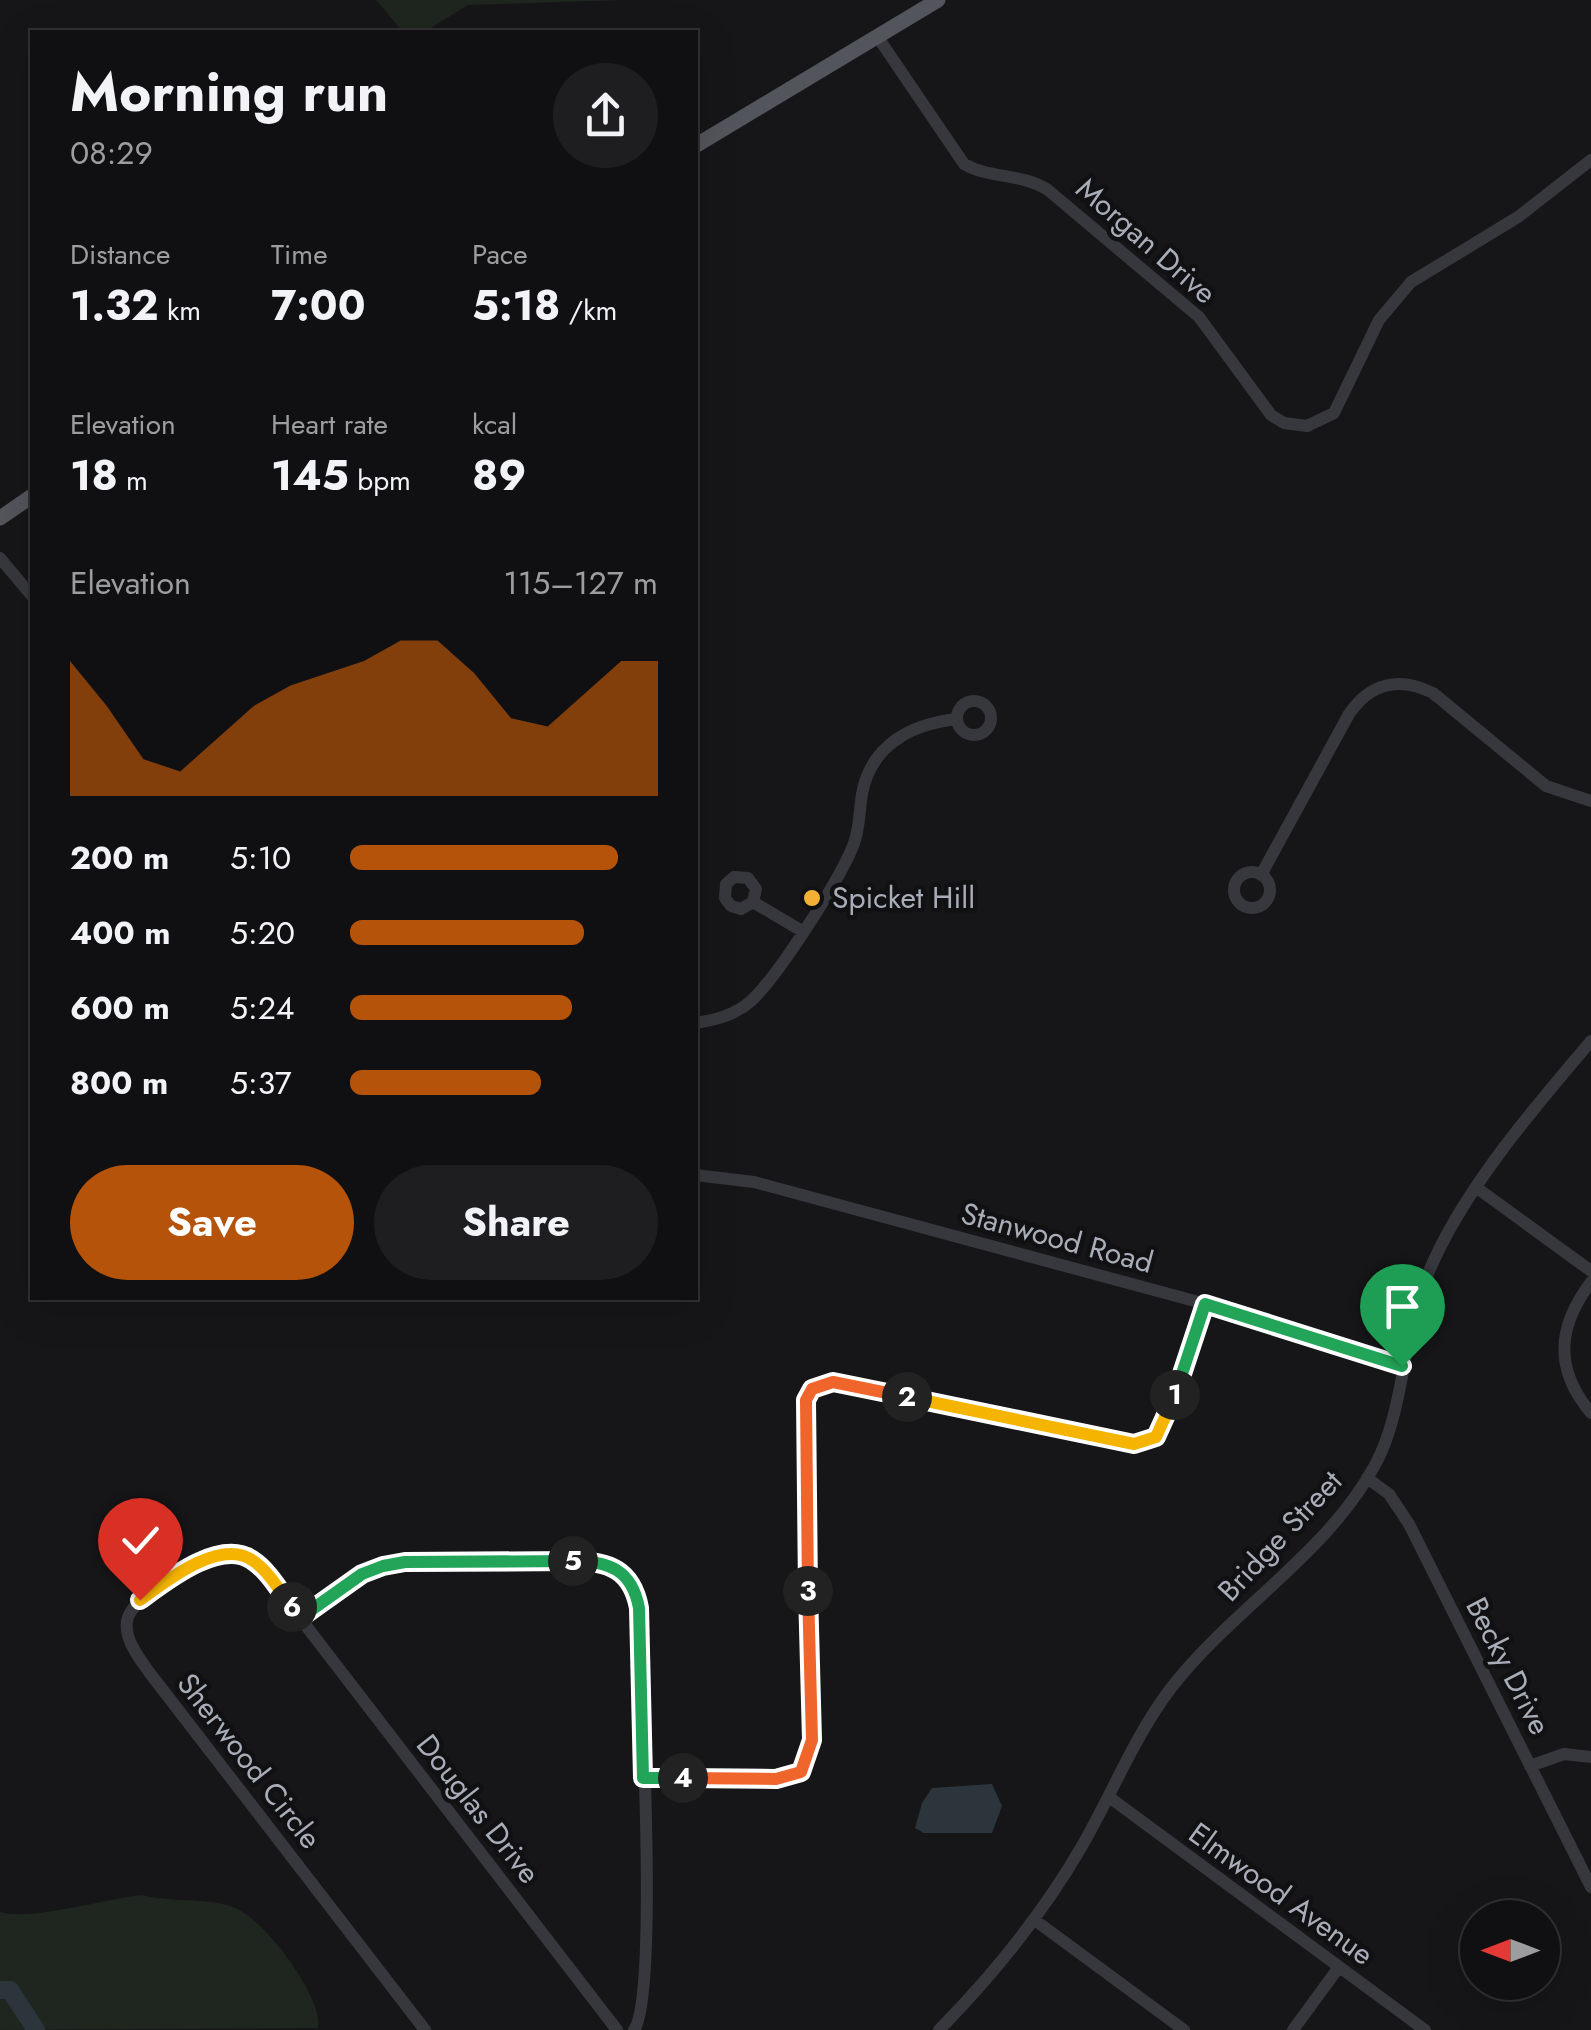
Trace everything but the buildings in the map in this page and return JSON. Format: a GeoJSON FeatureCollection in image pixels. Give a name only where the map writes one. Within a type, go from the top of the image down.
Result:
{"type":"FeatureCollection","features":[{"type":"Feature","properties":{"kind":"main road"},"geometry":{"type":"LineString","coordinates":[[698,144],[938,0]]}},
{"type":"Feature","properties":{"kind":"main road"},"geometry":{"type":"LineString","coordinates":[[0,518],[30,497]]}},
{"type":"Feature","properties":{"kind":"street","name":"Morgan Drive"},"geometry":{"type":"LineString","coordinates":[[877,36],[964,164],[987,173],[1026,179],[1048,190],[1199,317],[1266,410],[1292,425],[1314,424],[1334,412],[1379,320],[1410,282],[1518,217],[1591,160]]}},
{"type":"Feature","properties":{"kind":"street"},"geometry":{"type":"LineString","coordinates":[[0,558],[30,594]]}},
{"type":"Feature","properties":{"kind":"street"},"geometry":{"type":"LineString","coordinates":[[1261,874],[1356,704],[1365,694],[1386,684],[1410,684],[1433,692],[1546,786],[1591,801]]}},
{"type":"Feature","properties":{"kind":"street"},"geometry":{"type":"LineString","coordinates":[[698,1022],[724,1018],[752,1000],[802,931],[848,858],[858,831],[864,786],[882,751],[911,730],[957,720]]}},
{"type":"Feature","properties":{"kind":"street"},"geometry":{"type":"LineString","coordinates":[[754,902],[802,931]]}},
{"type":"Feature","properties":{"kind":"street","name":"Bridge Street"},"geometry":{"type":"LineString","coordinates":[[940,2030],[1036,1921],[1171,1688],[1198,1655],[1319,1536],[1367,1478],[1386,1437],[1430,1267],[1448,1230],[1591,1042]]}},
{"type":"Feature","properties":{"kind":"street","name":"Stanwood Road"},"geometry":{"type":"LineString","coordinates":[[698,1175],[754,1182],[1205,1304],[1402,1366]]}},
{"type":"Feature","properties":{"kind":"street"},"geometry":{"type":"LineString","coordinates":[[1477,1188],[1591,1270]]}},
{"type":"Feature","properties":{"kind":"street"},"geometry":{"type":"LineString","coordinates":[[1591,1282],[1568,1319],[1562,1351],[1566,1374],[1591,1413]]}},
{"type":"Feature","properties":{"kind":"street"},"geometry":{"type":"LineString","coordinates":[[643,1778],[789,1778],[801,1772],[806,1762],[812,1740],[804,1424],[806,1400],[818,1386],[833,1382],[1134,1444],[1146,1443],[1164,1428],[1205,1304]]}},
{"type":"Feature","properties":{"kind":"street","name":"Becky Drive"},"geometry":{"type":"LineString","coordinates":[[1367,1478],[1389,1494],[1409,1524],[1591,1887]]}},
{"type":"Feature","properties":{"kind":"street","name":"Sherwood Circle"},"geometry":{"type":"LineString","coordinates":[[300,1618],[256,1562],[232,1553],[190,1569],[140,1600],[127,1618],[127,1630],[148,1672],[425,2030]]}},
{"type":"Feature","properties":{"kind":"street"},"geometry":{"type":"LineString","coordinates":[[300,1618],[362,1574],[405,1562],[594,1561],[616,1568],[633,1586],[639,1608],[646,1974],[642,2010],[634,2030]]}},
{"type":"Feature","properties":{"kind":"street","name":"Douglas Drive"},"geometry":{"type":"LineString","coordinates":[[300,1618],[616,2030]]}},
{"type":"Feature","properties":{"kind":"street"},"geometry":{"type":"LineString","coordinates":[[1530,1766],[1564,1754],[1591,1757]]}},
{"type":"Feature","properties":{"kind":"street","name":"Elmwood Avenue"},"geometry":{"type":"LineString","coordinates":[[1109,1797],[1424,2030]]}},
{"type":"Feature","properties":{"kind":"street"},"geometry":{"type":"LineString","coordinates":[[1036,1921],[1184,2030]]}},
{"type":"Feature","properties":{"kind":"street"},"geometry":{"type":"LineString","coordinates":[[1293,2030],[1339,1967]]}},
{"type":"Feature","properties":{"kind":"shaded area"},"geometry":{"type":"Polygon","coordinates":[[[376,0],[622,0],[468,5],[427,30],[401,30],[376,0]]]}},
{"type":"Feature","properties":{"kind":"shaded area"},"geometry":{"type":"Polygon","coordinates":[[[992,1784],[1002,1806],[992,1833],[924,1833],[915,1828],[922,1803],[932,1788],[992,1784]]]}},
{"type":"Feature","properties":{"kind":"shaded area"},"geometry":{"type":"Polygon","coordinates":[[[142,1895],[222,1904],[246,1914],[275,1942],[302,1979],[317,2015],[318,2028],[0,2030],[0,1912],[49,1912],[142,1895]]]}},
{"type":"Feature","properties":{"kind":"waterway"},"geometry":{"type":"LineString","coordinates":[[0,1990],[10,1990],[36,2030]]}},
{"type":"Feature","properties":{"kind":"place","name":"Spicket Hill"},"geometry":{"type":"Point","coordinates":[812,898]}},
{"type":"Feature","properties":{"kind":"route"},"geometry":{"type":"LineString","coordinates":[[140,1600],[211,1558],[232,1553],[256,1562],[300,1618],[362,1574],[405,1562],[606,1563],[626,1575],[639,1608],[643,1778],[789,1778],[801,1772],[812,1740],[804,1424],[806,1400],[812,1389],[833,1382],[1134,1444],[1146,1443],[1164,1428],[1205,1304],[1402,1366]]}}]}
